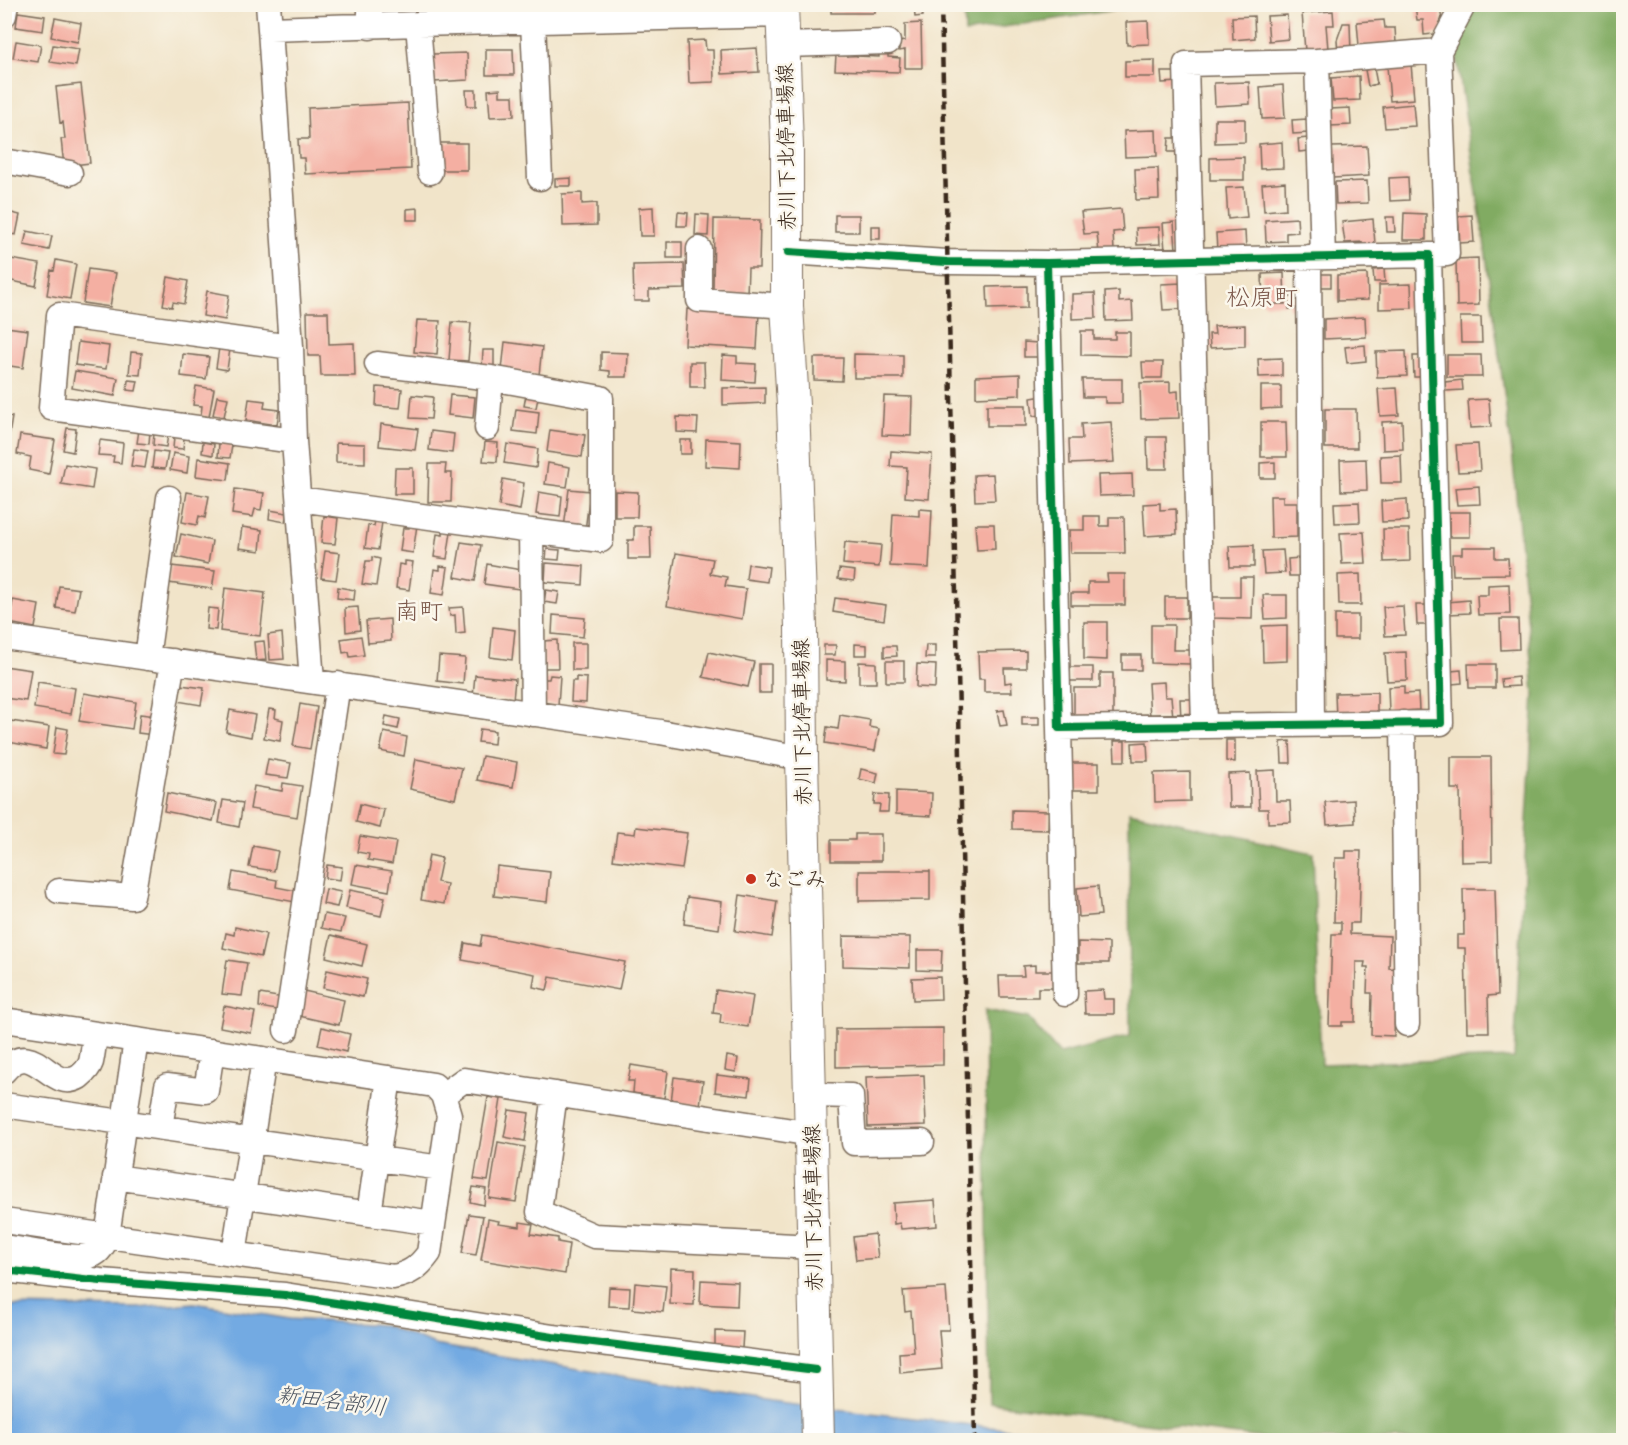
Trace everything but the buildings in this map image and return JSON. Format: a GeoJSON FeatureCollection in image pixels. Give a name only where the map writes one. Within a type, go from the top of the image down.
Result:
{"type":"FeatureCollection","features":[{"type":"Feature","properties":{"kind":"main road","name":"赤川下北停車場線"},"geometry":{"type":"LineString","coordinates":[[783,21],[787,306],[801,627],[818,1440]]}},
{"type":"Feature","properties":{"kind":"street"},"geometry":{"type":"LineString","coordinates":[[4,15],[6,4]]}},
{"type":"Feature","properties":{"kind":"street"},"geometry":{"type":"LineString","coordinates":[[268,4],[291,347],[294,441],[312,681]]}},
{"type":"Feature","properties":{"kind":"street"},"geometry":{"type":"LineString","coordinates":[[788,252],[947,262],[1047,263],[1447,254],[1439,51],[1464,4]]}},
{"type":"Feature","properties":{"kind":"street"},"geometry":{"type":"LineString","coordinates":[[270,29],[370,16],[418,24],[783,21],[888,42]]}},
{"type":"Feature","properties":{"kind":"street"},"geometry":{"type":"LineString","coordinates":[[533,22],[540,178]]}},
{"type":"Feature","properties":{"kind":"street"},"geometry":{"type":"LineString","coordinates":[[418,24],[430,172]]}},
{"type":"Feature","properties":{"kind":"street"},"geometry":{"type":"LineString","coordinates":[[1204,726],[1186,64],[1317,61],[1439,51]]}},
{"type":"Feature","properties":{"kind":"street"},"geometry":{"type":"LineString","coordinates":[[1312,724],[1317,61]]}},
{"type":"Feature","properties":{"kind":"street"},"geometry":{"type":"LineString","coordinates":[[4,161],[70,173]]}},
{"type":"Feature","properties":{"kind":"street"},"geometry":{"type":"LineString","coordinates":[[699,249],[699,300],[787,306]]}},
{"type":"Feature","properties":{"kind":"street"},"geometry":{"type":"LineString","coordinates":[[1059,728],[1441,723],[1429,255]]}},
{"type":"Feature","properties":{"kind":"street"},"geometry":{"type":"LineString","coordinates":[[1047,263],[1065,994]]}},
{"type":"Feature","properties":{"kind":"street"},"geometry":{"type":"LineString","coordinates":[[291,347],[59,315],[51,408],[294,441]]}},
{"type":"Feature","properties":{"kind":"street"},"geometry":{"type":"LineString","coordinates":[[299,499],[601,540],[601,398],[491,378],[377,364]]}},
{"type":"Feature","properties":{"kind":"street"},"geometry":{"type":"LineString","coordinates":[[487,428],[491,378]]}},
{"type":"Feature","properties":{"kind":"street"},"geometry":{"type":"LineString","coordinates":[[147,658],[169,498]]}},
{"type":"Feature","properties":{"kind":"street"},"geometry":{"type":"LineString","coordinates":[[531,531],[533,714]]}},
{"type":"Feature","properties":{"kind":"street"},"geometry":{"type":"LineString","coordinates":[[4,637],[660,732],[802,758]]}},
{"type":"Feature","properties":{"kind":"street"},"geometry":{"type":"LineString","coordinates":[[59,891],[132,897],[173,661]]}},
{"type":"Feature","properties":{"kind":"street"},"geometry":{"type":"LineString","coordinates":[[286,1030],[338,684]]}},
{"type":"Feature","properties":{"kind":"street"},"geometry":{"type":"LineString","coordinates":[[1403,723],[1407,1024]]}},
{"type":"Feature","properties":{"kind":"street"},"geometry":{"type":"LineString","coordinates":[[4,1020],[434,1085],[443,1095],[448,1115],[429,1253],[422,1264],[405,1275],[393,1277],[4,1221]]}},
{"type":"Feature","properties":{"kind":"street"},"geometry":{"type":"LineString","coordinates":[[4,1071],[12,1062],[25,1059],[35,1060],[54,1076],[65,1080],[76,1079],[85,1073],[91,1062],[95,1034]]}},
{"type":"Feature","properties":{"kind":"street"},"geometry":{"type":"LineString","coordinates":[[4,1247],[79,1257],[96,1253],[103,1246],[107,1236],[136,1040]]}},
{"type":"Feature","properties":{"kind":"street"},"geometry":{"type":"LineString","coordinates":[[160,1127],[167,1086],[206,1091],[212,1051]]}},
{"type":"Feature","properties":{"kind":"street"},"geometry":{"type":"LineString","coordinates":[[234,1254],[264,1059]]}},
{"type":"Feature","properties":{"kind":"street"},"geometry":{"type":"LineString","coordinates":[[369,1214],[389,1078]]}},
{"type":"Feature","properties":{"kind":"street"},"geometry":{"type":"LineString","coordinates":[[443,1095],[464,1080],[812,1134]]}},
{"type":"Feature","properties":{"kind":"street"},"geometry":{"type":"LineString","coordinates":[[555,1094],[539,1212],[594,1236],[814,1247]]}},
{"type":"Feature","properties":{"kind":"street"},"geometry":{"type":"LineString","coordinates":[[811,1095],[851,1096],[854,1143],[922,1142]]}},
{"type":"Feature","properties":{"kind":"street"},"geometry":{"type":"LineString","coordinates":[[4,1105],[441,1168]]}},
{"type":"Feature","properties":{"kind":"street"},"geometry":{"type":"LineString","coordinates":[[116,1177],[434,1223]]}},
{"type":"Feature","properties":{"kind":"street"},"geometry":{"type":"LineString","coordinates":[[4,1270],[101,1281],[285,1294],[553,1337],[816,1374]]}},
{"type":"Feature","properties":{"kind":"green space"},"geometry":{"type":"Polygon","coordinates":[[[964,4],[1137,5],[965,33],[964,4]]]}},
{"type":"Feature","properties":{"kind":"green space"},"geometry":{"type":"Polygon","coordinates":[[[1449,5],[1623,5],[1623,1440],[1277,1440],[989,1403],[985,1010],[1028,1018],[1060,1054],[1130,1036],[1129,812],[1313,853],[1321,1064],[1514,1058],[1534,693],[1513,461],[1485,248],[1449,5]]]}},
{"type":"Feature","properties":{"kind":"water","name":"新田名部川"},"geometry":{"type":"Polygon","coordinates":[[[194,1303],[290,1319],[384,1325],[435,1345],[770,1401],[1098,1440],[32,1440],[5,1436],[5,1306],[137,1308],[194,1303]]]}},
{"type":"Feature","properties":{"kind":"railway"},"geometry":{"type":"LineString","coordinates":[[941,4],[975,1440]]}},
{"type":"Feature","properties":{"kind":"cycle path"},"geometry":{"type":"LineString","coordinates":[[788,252],[947,262],[1047,263],[1059,728],[1441,723],[1429,255],[1047,263]]}},
{"type":"Feature","properties":{"kind":"cycle path"},"geometry":{"type":"LineString","coordinates":[[4,1270],[101,1281],[285,1295],[553,1337],[816,1370]]}},
{"type":"Feature","properties":{"kind":"place","name":"なごみ"},"geometry":{"type":"Point","coordinates":[751,879]}},
{"type":"Feature","properties":{"kind":"district","name":"松原町"},"geometry":{"type":"Point","coordinates":[1262,297]}},
{"type":"Feature","properties":{"kind":"district","name":"南町"},"geometry":{"type":"Point","coordinates":[419,611]}}]}
